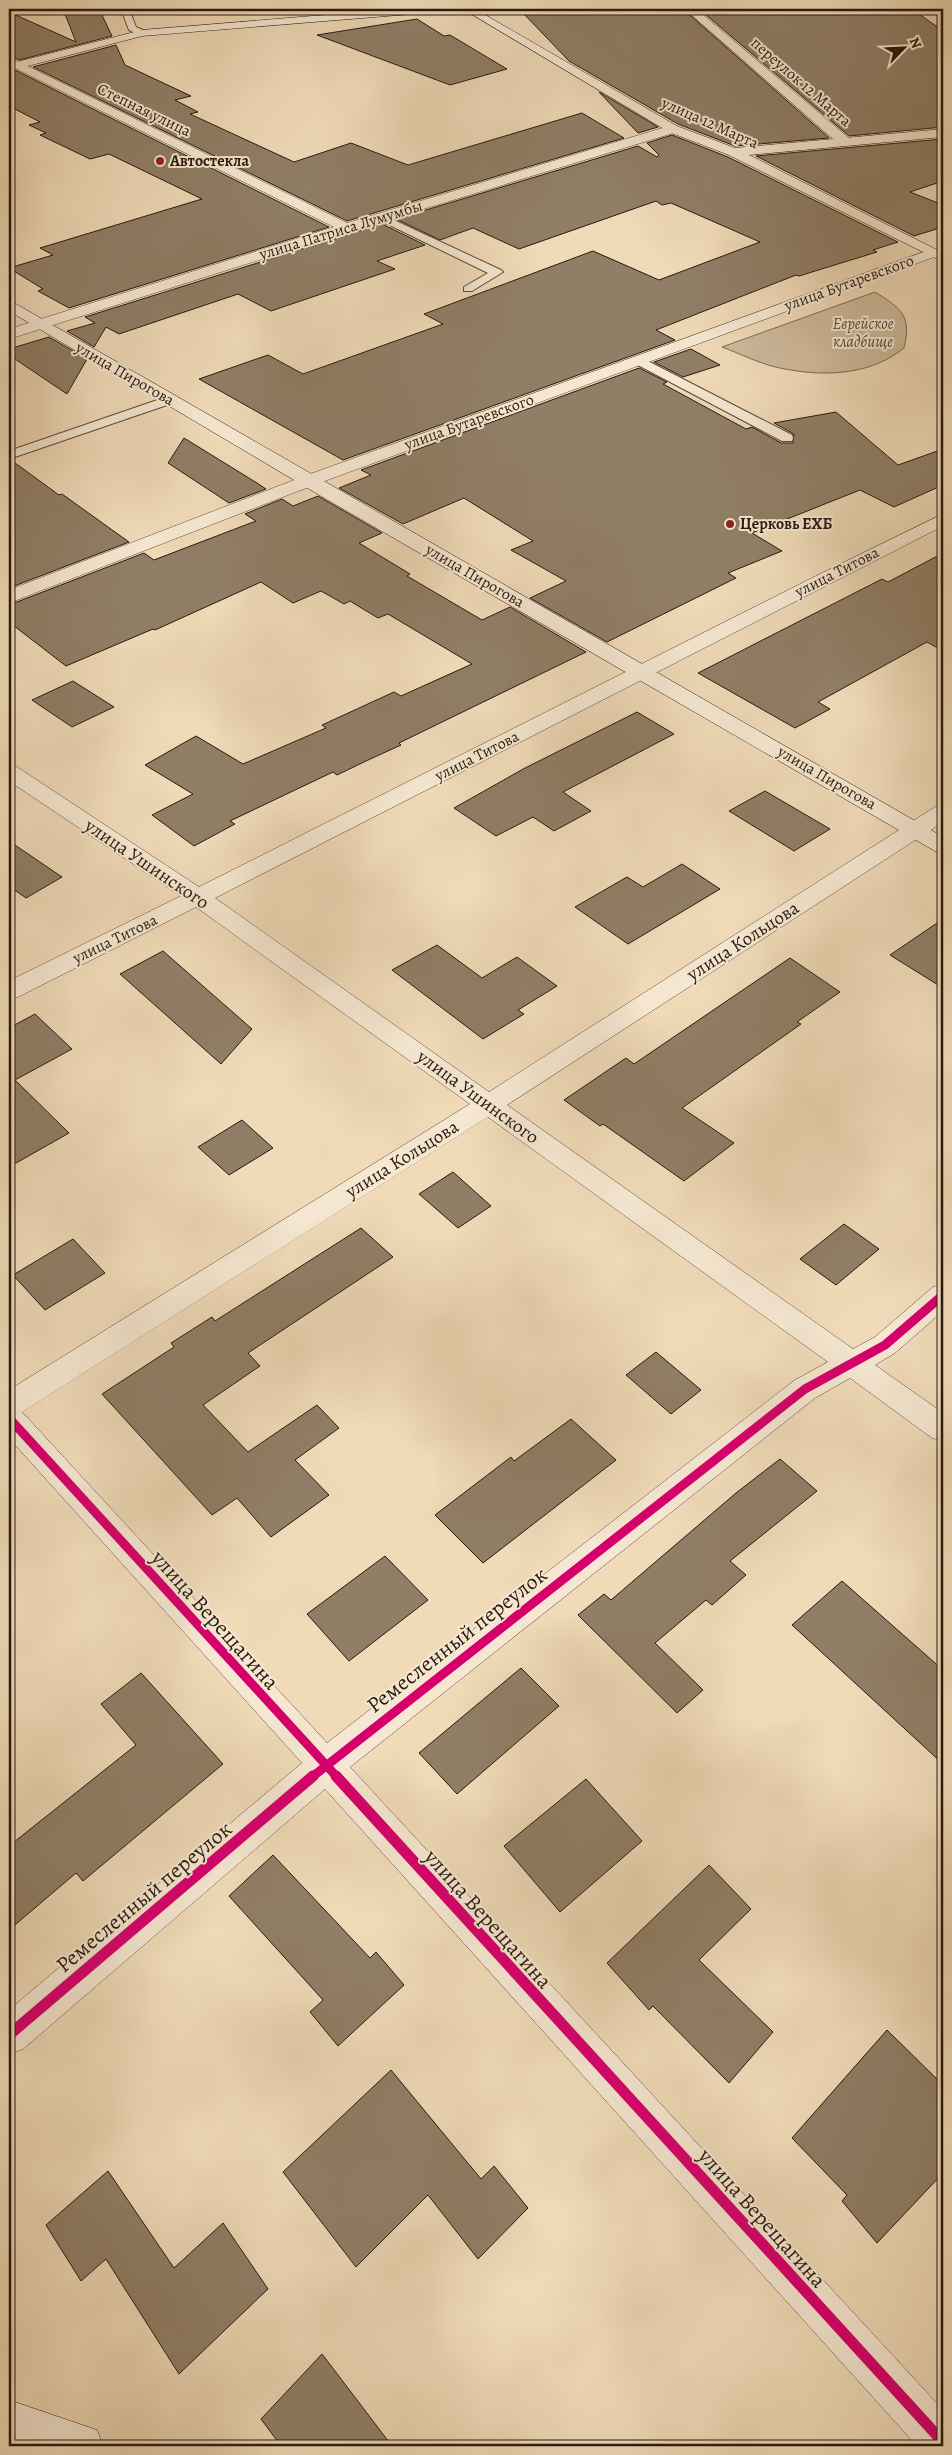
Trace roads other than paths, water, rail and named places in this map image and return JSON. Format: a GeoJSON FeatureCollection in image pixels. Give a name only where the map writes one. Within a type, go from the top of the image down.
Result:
{"type":"FeatureCollection","features":[{"type":"Feature","properties":{"kind":"street"},"geometry":{"type":"LineString","coordinates":[[12,65],[142,33],[436,9]]}},
{"type":"Feature","properties":{"kind":"street","name":"улица 12 Марта"},"geometry":{"type":"LineString","coordinates":[[468,9],[673,129],[734,152],[937,255]]}},
{"type":"Feature","properties":{"kind":"street","name":"переулок 12 Марта"},"geometry":{"type":"LineString","coordinates":[[690,9],[845,142]]}},
{"type":"Feature","properties":{"kind":"street","name":"Степная улица"},"geometry":{"type":"LineString","coordinates":[[12,65],[346,228]]}},
{"type":"Feature","properties":{"kind":"street","name":"улица Патриса Лумумбы"},"geometry":{"type":"LineString","coordinates":[[9,334],[381,217],[673,129]]}},
{"type":"Feature","properties":{"kind":"street"},"geometry":{"type":"LineString","coordinates":[[734,152],[943,133]]}},
{"type":"Feature","properties":{"kind":"street","name":"улица Бутаревского"},"geometry":{"type":"LineString","coordinates":[[9,597],[308,481],[638,360],[937,255]]}},
{"type":"Feature","properties":{"kind":"street","name":"улица Пирогова"},"geometry":{"type":"LineString","coordinates":[[9,305],[308,481],[943,846]]}},
{"type":"Feature","properties":{"kind":"street","name":"улица Титова"},"geometry":{"type":"LineString","coordinates":[[9,991],[200,898],[641,671],[943,519]]}},
{"type":"Feature","properties":{"kind":"street","name":"улица Ушинского"},"geometry":{"type":"LineString","coordinates":[[9,772],[200,898],[943,1429]]}},
{"type":"Feature","properties":{"kind":"street","name":"улица Кольцова"},"geometry":{"type":"LineString","coordinates":[[9,1405],[488,1105],[943,812]]}},
{"type":"Feature","properties":{"kind":"street","name":"Ремесленный переулок"},"geometry":{"type":"LineString","coordinates":[[9,2035],[325,1766],[805,1389],[885,1345],[943,1295]]}},
{"type":"Feature","properties":{"kind":"street","name":"улица Верещагина"},"geometry":{"type":"LineString","coordinates":[[9,1418],[943,2442]]}},
{"type":"Feature","properties":{"kind":"street"},"geometry":{"type":"LineString","coordinates":[[9,2422],[81,2446]]}},
{"type":"Feature","properties":{"kind":"lane"},"geometry":{"type":"LineString","coordinates":[[125,9],[132,28],[142,33]]}},
{"type":"Feature","properties":{"kind":"lane"},"geometry":{"type":"LineString","coordinates":[[381,217],[478,265],[497,272],[468,289]]}},
{"type":"Feature","properties":{"kind":"lane"},"geometry":{"type":"LineString","coordinates":[[638,360],[786,438]]}},
{"type":"Feature","properties":{"kind":"lane"},"geometry":{"type":"LineString","coordinates":[[9,455],[169,400]]}},
{"type":"Feature","properties":{"kind":"place","name":"Автостекла"},"geometry":{"type":"Point","coordinates":[160,161]}},
{"type":"Feature","properties":{"kind":"place","name":"Церковь ЕХБ"},"geometry":{"type":"Point","coordinates":[730,524]}},
{"type":"Feature","properties":{"kind":"park label","name":"Еврейское кладбище"},"geometry":{"type":"Point","coordinates":[863,333]}}]}
